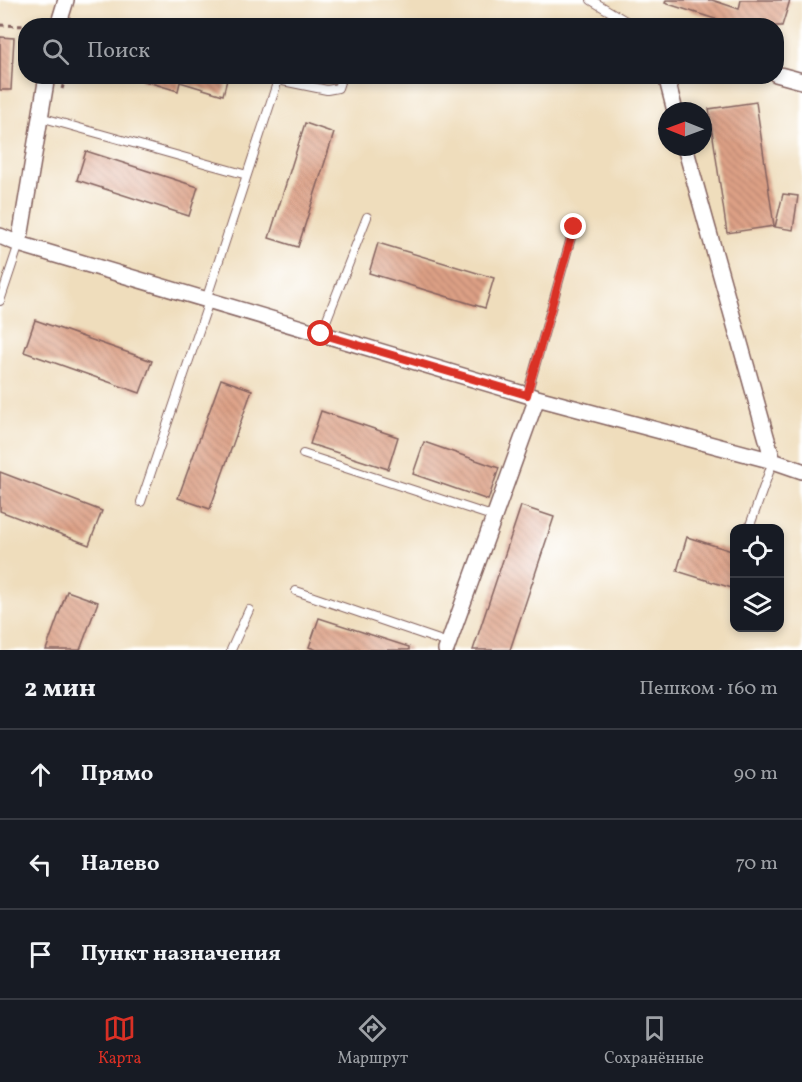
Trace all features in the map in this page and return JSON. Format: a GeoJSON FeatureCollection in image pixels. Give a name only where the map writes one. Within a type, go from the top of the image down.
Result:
{"type":"FeatureCollection","features":[{"type":"Feature","properties":{"kind":"street"},"geometry":{"type":"LineString","coordinates":[[60,18],[66,0]]}},
{"type":"Feature","properties":{"kind":"street"},"geometry":{"type":"LineString","coordinates":[[784,76],[802,81]]}},
{"type":"Feature","properties":{"kind":"street"},"geometry":{"type":"LineString","coordinates":[[19,244],[46,84]]}},
{"type":"Feature","properties":{"kind":"street"},"geometry":{"type":"LineString","coordinates":[[668,84],[673,102]]}},
{"type":"Feature","properties":{"kind":"street"},"geometry":{"type":"LineString","coordinates":[[688,156],[773,461]]}},
{"type":"Feature","properties":{"kind":"street"},"geometry":{"type":"LineString","coordinates":[[0,236],[19,244],[532,397],[773,461],[802,471]]}},
{"type":"Feature","properties":{"kind":"street"},"geometry":{"type":"LineString","coordinates":[[447,646],[495,517],[532,397]]}},
{"type":"Feature","properties":{"kind":"lane"},"geometry":{"type":"LineString","coordinates":[[591,0],[621,18]]}},
{"type":"Feature","properties":{"kind":"lane"},"geometry":{"type":"LineString","coordinates":[[141,502],[277,84]]}},
{"type":"Feature","properties":{"kind":"lane"},"geometry":{"type":"LineString","coordinates":[[298,84],[327,90],[338,88],[339,84]]}},
{"type":"Feature","properties":{"kind":"lane"},"geometry":{"type":"LineString","coordinates":[[40,117],[247,175]]}},
{"type":"Feature","properties":{"kind":"lane"},"geometry":{"type":"LineString","coordinates":[[321,334],[368,217]]}},
{"type":"Feature","properties":{"kind":"lane"},"geometry":{"type":"LineString","coordinates":[[532,397],[574,227]]}},
{"type":"Feature","properties":{"kind":"lane"},"geometry":{"type":"LineString","coordinates":[[0,301],[19,244]]}},
{"type":"Feature","properties":{"kind":"lane"},"geometry":{"type":"LineString","coordinates":[[303,454],[495,517]]}},
{"type":"Feature","properties":{"kind":"lane"},"geometry":{"type":"LineString","coordinates":[[750,524],[773,461]]}},
{"type":"Feature","properties":{"kind":"lane"},"geometry":{"type":"LineString","coordinates":[[296,591],[447,646]]}},
{"type":"Feature","properties":{"kind":"lane"},"geometry":{"type":"LineString","coordinates":[[231,650],[249,610]]}},
{"type":"Feature","properties":{"kind":"path"},"geometry":{"type":"LineString","coordinates":[[0,25],[18,26]]}},
{"type":"Feature","properties":{"kind":"building"},"geometry":{"type":"Polygon","coordinates":[[[666,0],[712,0],[739,9],[741,0],[790,0],[784,20],[712,18],[665,3],[666,0]]]}},
{"type":"Feature","properties":{"kind":"building"},"geometry":{"type":"Polygon","coordinates":[[[0,37],[14,38],[11,90],[0,90],[0,37]]]}},
{"type":"Feature","properties":{"kind":"building"},"geometry":{"type":"Polygon","coordinates":[[[154,84],[180,84],[178,91],[154,84]]]}},
{"type":"Feature","properties":{"kind":"building"},"geometry":{"type":"Polygon","coordinates":[[[187,84],[226,84],[223,95],[187,84]]]}},
{"type":"Feature","properties":{"kind":"building"},"geometry":{"type":"Polygon","coordinates":[[[756,102],[774,226],[727,233],[712,130],[712,109],[756,102]]]}},
{"type":"Feature","properties":{"kind":"building"},"geometry":{"type":"Polygon","coordinates":[[[305,123],[334,133],[298,247],[269,238],[305,123]]]}},
{"type":"Feature","properties":{"kind":"building"},"geometry":{"type":"Polygon","coordinates":[[[86,151],[198,187],[189,216],[77,180],[86,151]]]}},
{"type":"Feature","properties":{"kind":"building"},"geometry":{"type":"Polygon","coordinates":[[[783,194],[798,196],[793,230],[775,227],[783,194]]]}},
{"type":"Feature","properties":{"kind":"building"},"geometry":{"type":"Polygon","coordinates":[[[378,243],[494,278],[485,308],[369,273],[378,243]]]}},
{"type":"Feature","properties":{"kind":"building"},"geometry":{"type":"Polygon","coordinates":[[[35,320],[152,361],[140,393],[24,352],[35,320]]]}},
{"type":"Feature","properties":{"kind":"building"},"geometry":{"type":"Polygon","coordinates":[[[221,379],[252,390],[210,509],[178,498],[221,379]]]}},
{"type":"Feature","properties":{"kind":"building"},"geometry":{"type":"Polygon","coordinates":[[[321,411],[398,437],[388,469],[310,444],[321,411]]]}},
{"type":"Feature","properties":{"kind":"building"},"geometry":{"type":"Polygon","coordinates":[[[424,442],[499,468],[488,500],[413,474],[424,442]]]}},
{"type":"Feature","properties":{"kind":"building"},"geometry":{"type":"Polygon","coordinates":[[[0,472],[102,511],[89,545],[0,511],[0,472]]]}},
{"type":"Feature","properties":{"kind":"building"},"geometry":{"type":"Polygon","coordinates":[[[521,506],[554,517],[510,650],[473,650],[521,506]]]}},
{"type":"Feature","properties":{"kind":"building"},"geometry":{"type":"Polygon","coordinates":[[[687,537],[730,550],[730,587],[677,571],[687,537]]]}},
{"type":"Feature","properties":{"kind":"building"},"geometry":{"type":"Polygon","coordinates":[[[67,591],[98,602],[80,650],[46,650],[67,591]]]}},
{"type":"Feature","properties":{"kind":"building"},"geometry":{"type":"Polygon","coordinates":[[[319,618],[409,647],[409,650],[317,650],[309,647],[319,618]]]}},
{"type":"Feature","properties":{"kind":"route"},"geometry":{"type":"LineString","coordinates":[[321,334],[527,395],[574,227]]}}]}
